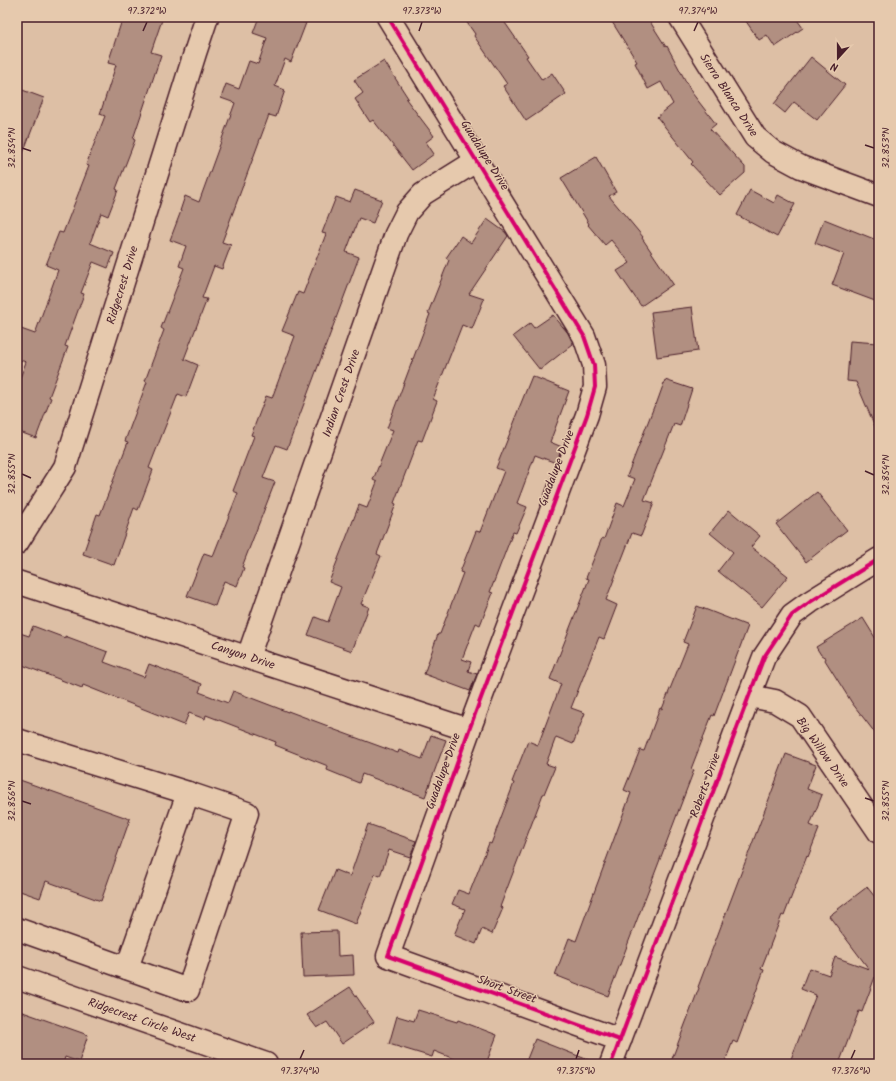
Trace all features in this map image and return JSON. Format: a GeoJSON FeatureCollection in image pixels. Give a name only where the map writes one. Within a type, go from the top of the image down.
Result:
{"type":"FeatureCollection","features":[{"type":"Feature","properties":{"kind":"street","name":"Ridgecrest Drive"},"geometry":{"type":"LineString","coordinates":[[17,543],[65,467],[195,53],[208,17]]}},
{"type":"Feature","properties":{"kind":"street","name":"Guadalupe Drive"},"geometry":{"type":"LineString","coordinates":[[388,17],[584,336],[594,366],[595,387],[587,415],[469,730],[388,956]]}},
{"type":"Feature","properties":{"kind":"street","name":"Sierra Blanca Drive"},"geometry":{"type":"LineString","coordinates":[[680,17],[754,137],[773,152],[801,167],[879,196]]}},
{"type":"Feature","properties":{"kind":"street","name":"Indian Crest Drive"},"geometry":{"type":"LineString","coordinates":[[248,657],[396,234],[407,212],[423,194],[476,161]]}},
{"type":"Feature","properties":{"kind":"street","name":"Roberts Drive"},"geometry":{"type":"LineString","coordinates":[[611,1064],[764,657],[792,615],[879,558]]}},
{"type":"Feature","properties":{"kind":"street","name":"Canyon Drive"},"geometry":{"type":"LineString","coordinates":[[17,582],[469,730]]}},
{"type":"Feature","properties":{"kind":"street","name":"Big Willow Drive"},"geometry":{"type":"LineString","coordinates":[[749,696],[775,701],[800,716],[879,832]]}},
{"type":"Feature","properties":{"kind":"street"},"geometry":{"type":"LineString","coordinates":[[17,740],[188,793],[247,813],[188,990],[17,929]]}},
{"type":"Feature","properties":{"kind":"street"},"geometry":{"type":"LineString","coordinates":[[127,968],[188,793]]}},
{"type":"Feature","properties":{"kind":"street","name":"Short Street"},"geometry":{"type":"LineString","coordinates":[[388,956],[620,1040]]}},
{"type":"Feature","properties":{"kind":"street","name":"Ridgecrest Circle West"},"geometry":{"type":"LineString","coordinates":[[17,977],[266,1064]]}},
{"type":"Feature","properties":{"kind":"building"},"geometry":{"type":"Polygon","coordinates":[[[123,17],[163,17],[151,52],[161,55],[133,139],[135,140],[116,189],[118,190],[108,216],[101,213],[90,243],[114,253],[108,268],[93,262],[81,293],[84,294],[65,346],[68,347],[49,397],[51,398],[36,438],[17,431],[17,386],[26,362],[17,359],[17,340],[21,329],[35,334],[58,270],[46,265],[59,232],[63,233],[89,166],[86,165],[105,116],[100,114],[116,65],[108,63],[123,17]]]}},
{"type":"Feature","properties":{"kind":"building"},"geometry":{"type":"Polygon","coordinates":[[[259,17],[291,17],[306,23],[291,62],[285,59],[275,86],[285,90],[276,117],[269,115],[222,242],[231,245],[222,269],[214,266],[202,298],[207,299],[184,359],[198,365],[186,397],[178,394],[149,468],[153,470],[138,510],[134,508],[114,565],[83,554],[97,514],[100,515],[128,442],[125,441],[164,330],[161,328],[184,268],[179,266],[186,246],[170,240],[185,196],[199,202],[235,103],[221,98],[226,84],[239,89],[249,61],[258,64],[267,38],[253,33],[259,17]]]}},
{"type":"Feature","properties":{"kind":"building"},"geometry":{"type":"Polygon","coordinates":[[[463,17],[501,17],[528,56],[526,57],[542,80],[552,73],[566,94],[526,121],[503,86],[507,84],[474,36],[475,34],[463,17]]]}},
{"type":"Feature","properties":{"kind":"building"},"geometry":{"type":"Polygon","coordinates":[[[609,17],[647,17],[666,47],[667,46],[692,93],[716,124],[710,129],[745,167],[745,173],[720,195],[691,164],[693,162],[657,117],[673,104],[661,82],[648,89],[635,63],[637,62],[609,17]]]}},
{"type":"Feature","properties":{"kind":"building"},"geometry":{"type":"Polygon","coordinates":[[[743,17],[795,17],[803,28],[775,47],[767,35],[759,40],[743,17]]]}},
{"type":"Feature","properties":{"kind":"building"},"geometry":{"type":"Polygon","coordinates":[[[811,57],[845,85],[817,120],[794,102],[785,113],[774,104],[811,57]]]}},
{"type":"Feature","properties":{"kind":"building"},"geometry":{"type":"Polygon","coordinates":[[[384,61],[408,98],[406,99],[434,136],[426,142],[434,154],[412,170],[373,120],[370,122],[355,99],[363,93],[354,80],[384,61]]]}},
{"type":"Feature","properties":{"kind":"building"},"geometry":{"type":"Polygon","coordinates":[[[17,88],[44,98],[18,166],[17,165],[17,88]]]}},
{"type":"Feature","properties":{"kind":"building"},"geometry":{"type":"Polygon","coordinates":[[[596,157],[616,192],[609,196],[643,237],[642,238],[673,284],[641,306],[617,271],[630,263],[611,240],[605,245],[588,225],[589,224],[561,178],[596,157]]]}},
{"type":"Feature","properties":{"kind":"building"},"geometry":{"type":"Polygon","coordinates":[[[355,190],[382,200],[373,223],[359,218],[346,252],[359,257],[287,449],[276,445],[263,478],[275,482],[242,567],[244,568],[237,586],[224,581],[215,606],[187,596],[204,553],[213,556],[238,493],[233,491],[254,436],[251,435],[266,396],[272,398],[295,336],[282,331],[298,292],[303,294],[326,234],[322,233],[336,197],[350,202],[355,190]]]}},
{"type":"Feature","properties":{"kind":"building"},"geometry":{"type":"Polygon","coordinates":[[[750,190],[774,203],[778,195],[795,204],[777,237],[737,215],[750,190]]]}},
{"type":"Feature","properties":{"kind":"building"},"geometry":{"type":"Polygon","coordinates":[[[487,219],[505,232],[508,236],[469,294],[484,299],[472,329],[462,325],[433,399],[437,401],[422,441],[418,440],[394,503],[396,504],[377,554],[381,556],[361,604],[369,607],[352,651],[308,635],[315,617],[328,622],[341,587],[329,582],[359,505],[367,508],[377,482],[373,480],[393,430],[387,428],[430,314],[428,313],[449,260],[446,258],[461,236],[471,243],[487,219]]]}},
{"type":"Feature","properties":{"kind":"building"},"geometry":{"type":"Polygon","coordinates":[[[824,219],[879,241],[879,291],[875,301],[832,285],[844,254],[815,243],[824,219]]]}},
{"type":"Feature","properties":{"kind":"building"},"geometry":{"type":"Polygon","coordinates":[[[692,307],[698,351],[657,357],[651,312],[692,307]]]}},
{"type":"Feature","properties":{"kind":"building"},"geometry":{"type":"Polygon","coordinates":[[[553,315],[568,333],[573,344],[540,370],[513,336],[530,323],[534,328],[553,315]]]}},
{"type":"Feature","properties":{"kind":"building"},"geometry":{"type":"Polygon","coordinates":[[[850,341],[878,343],[879,436],[856,382],[847,381],[850,341]]]}},
{"type":"Feature","properties":{"kind":"building"},"geometry":{"type":"Polygon","coordinates":[[[532,376],[569,391],[550,442],[562,447],[556,463],[535,455],[517,503],[527,507],[516,533],[513,532],[490,592],[493,593],[480,625],[476,623],[462,659],[471,662],[468,671],[477,674],[470,691],[424,674],[438,634],[440,634],[463,573],[460,572],[476,531],[480,532],[504,471],[496,468],[532,376]]]}},
{"type":"Feature","properties":{"kind":"building"},"geometry":{"type":"Polygon","coordinates":[[[665,380],[692,389],[680,426],[674,424],[644,500],[654,503],[641,536],[632,533],[606,600],[617,605],[604,639],[599,637],[571,708],[585,713],[573,744],[556,737],[546,764],[555,767],[543,794],[500,907],[503,908],[492,934],[482,929],[476,944],[454,935],[465,909],[452,904],[458,890],[469,894],[489,843],[491,844],[528,741],[538,745],[561,684],[550,679],[589,579],[586,578],[602,538],[604,539],[617,503],[624,506],[635,479],[627,476],[665,380]]]}},
{"type":"Feature","properties":{"kind":"building"},"geometry":{"type":"Polygon","coordinates":[[[817,492],[847,530],[806,562],[776,524],[817,492]]]}},
{"type":"Feature","properties":{"kind":"building"},"geometry":{"type":"Polygon","coordinates":[[[729,510],[760,536],[751,547],[788,576],[762,607],[718,571],[733,552],[710,533],[729,510]]]}},
{"type":"Feature","properties":{"kind":"building"},"geometry":{"type":"Polygon","coordinates":[[[697,606],[748,626],[714,716],[712,715],[691,769],[694,770],[608,996],[555,975],[569,938],[576,941],[631,793],[624,790],[640,750],[644,751],[660,708],[662,709],[688,644],[683,642],[697,606]]]}},
{"type":"Feature","properties":{"kind":"building"},"geometry":{"type":"Polygon","coordinates":[[[863,618],[879,644],[879,738],[852,703],[825,660],[826,658],[821,655],[816,647],[863,618]]]}},
{"type":"Feature","properties":{"kind":"building"},"geometry":{"type":"Polygon","coordinates":[[[33,626],[108,652],[104,662],[144,677],[149,664],[202,684],[199,692],[228,703],[233,691],[398,753],[399,750],[422,759],[431,735],[446,740],[425,797],[362,774],[359,783],[327,770],[328,766],[275,745],[276,742],[206,715],[205,719],[189,713],[184,725],[83,685],[82,688],[17,663],[17,632],[29,636],[33,626]]]}},
{"type":"Feature","properties":{"kind":"building"},"geometry":{"type":"Polygon","coordinates":[[[786,754],[816,765],[807,789],[822,795],[810,825],[819,829],[784,916],[782,915],[761,969],[764,970],[737,1043],[733,1041],[724,1064],[670,1064],[699,988],[698,987],[786,754]]]}},
{"type":"Feature","properties":{"kind":"building"},"geometry":{"type":"Polygon","coordinates":[[[17,779],[130,819],[101,901],[46,881],[40,898],[17,890],[17,779]]]}},
{"type":"Feature","properties":{"kind":"building"},"geometry":{"type":"Polygon","coordinates":[[[368,824],[416,841],[410,857],[389,850],[380,876],[375,874],[356,924],[319,910],[335,870],[350,876],[368,824]]]}},
{"type":"Feature","properties":{"kind":"building"},"geometry":{"type":"Polygon","coordinates":[[[867,887],[879,902],[879,982],[875,977],[862,1012],[859,1011],[839,1064],[789,1064],[816,995],[801,989],[809,968],[829,975],[835,957],[869,969],[829,916],[867,887]]]}},
{"type":"Feature","properties":{"kind":"building"},"geometry":{"type":"Polygon","coordinates":[[[337,931],[338,956],[353,955],[354,975],[303,977],[301,932],[337,931]]]}},
{"type":"Feature","properties":{"kind":"building"},"geometry":{"type":"Polygon","coordinates":[[[350,987],[374,1022],[342,1044],[327,1022],[317,1028],[307,1015],[350,987]]]}},
{"type":"Feature","properties":{"kind":"building"},"geometry":{"type":"Polygon","coordinates":[[[418,1010],[457,1022],[458,1020],[497,1035],[486,1064],[467,1064],[434,1051],[432,1057],[389,1044],[397,1016],[414,1021],[418,1010]]]}},
{"type":"Feature","properties":{"kind":"building"},"geometry":{"type":"Polygon","coordinates":[[[20,1011],[88,1035],[79,1062],[65,1057],[63,1064],[31,1064],[17,1059],[17,1020],[20,1011]]]}},
{"type":"Feature","properties":{"kind":"building"},"geometry":{"type":"Polygon","coordinates":[[[535,1039],[596,1063],[525,1064],[535,1039]]]}},
{"type":"Feature","properties":{"kind":"cycle path"},"geometry":{"type":"LineString","coordinates":[[388,17],[584,336],[594,365],[595,387],[587,415],[469,730],[388,956],[620,1040]]}},
{"type":"Feature","properties":{"kind":"cycle path"},"geometry":{"type":"LineString","coordinates":[[611,1064],[764,657],[792,615],[879,559]]}}]}
